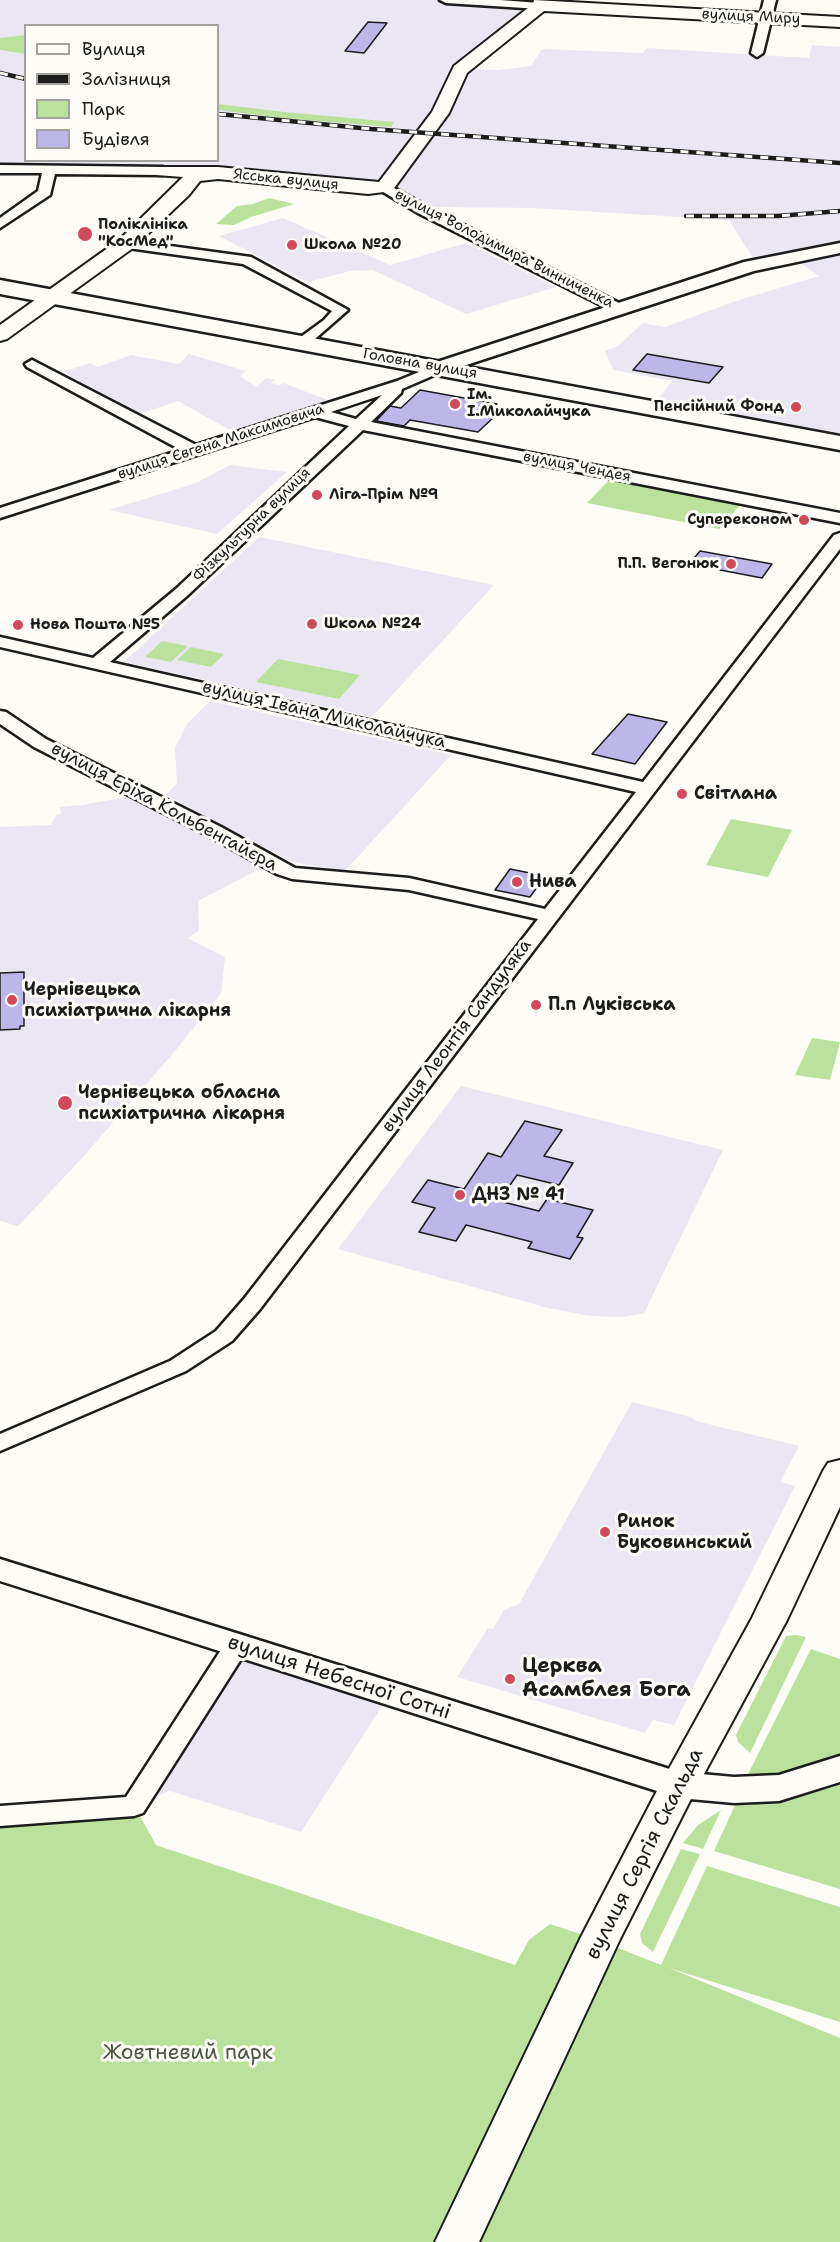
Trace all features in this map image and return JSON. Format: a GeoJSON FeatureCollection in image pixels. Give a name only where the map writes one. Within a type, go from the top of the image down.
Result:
{"type":"FeatureCollection","features":[{"type":"Feature","properties":{"kind":"main road","name":"вулиця Миру"},"geometry":{"type":"LineString","coordinates":[[541,3],[840,22]]}},
{"type":"Feature","properties":{"kind":"main road","name":"вулиця Володимира Винниченка"},"geometry":{"type":"LineString","coordinates":[[385,187],[440,113],[460,70],[541,3]]}},
{"type":"Feature","properties":{"kind":"main road","name":"Ясська вулиця"},"geometry":{"type":"LineString","coordinates":[[173,174],[207,173],[368,188],[385,187]]}},
{"type":"Feature","properties":{"kind":"main road"},"geometry":{"type":"LineString","coordinates":[[0,320],[44,296],[126,244],[182,191],[193,177],[207,173]]}},
{"type":"Feature","properties":{"kind":"main road"},"geometry":{"type":"LineString","coordinates":[[0,334],[103,245],[173,174]]}},
{"type":"Feature","properties":{"kind":"main road","name":"Головна вулиця"},"geometry":{"type":"LineString","coordinates":[[0,287],[441,367],[840,443]]}},
{"type":"Feature","properties":{"kind":"main road","name":"вулиця Сергія Скальда"},"geometry":{"type":"LineString","coordinates":[[457,2242],[600,1939],[679,1785],[770,1620],[840,1470]]}},
{"type":"Feature","properties":{"kind":"street","name":"вулиця Миру"},"geometry":{"type":"LineString","coordinates":[[446,0],[541,3]]}},
{"type":"Feature","properties":{"kind":"street"},"geometry":{"type":"LineString","coordinates":[[757,53],[770,0]]}},
{"type":"Feature","properties":{"kind":"street","name":"Ясська вулиця"},"geometry":{"type":"LineString","coordinates":[[0,169],[173,174]]}},
{"type":"Feature","properties":{"kind":"street"},"geometry":{"type":"LineString","coordinates":[[0,224],[45,192],[45,183],[50,169]]}},
{"type":"Feature","properties":{"kind":"street","name":"вулиця Володимира Винниченка"},"geometry":{"type":"LineString","coordinates":[[385,187],[424,211],[620,309]]}},
{"type":"Feature","properties":{"kind":"street"},"geometry":{"type":"LineString","coordinates":[[126,244],[246,260],[341,310],[303,342]]}},
{"type":"Feature","properties":{"kind":"street"},"geometry":{"type":"LineString","coordinates":[[441,367],[750,266],[840,248]]}},
{"type":"Feature","properties":{"kind":"street"},"geometry":{"type":"LineString","coordinates":[[32,364],[193,450]]}},
{"type":"Feature","properties":{"kind":"street","name":"вулиця Євгена Максимовича"},"geometry":{"type":"LineString","coordinates":[[0,513],[402,384],[441,367]]}},
{"type":"Feature","properties":{"kind":"street","name":"Фізкультурна вулиця"},"geometry":{"type":"LineString","coordinates":[[98,663],[182,592],[357,424],[402,384]]}},
{"type":"Feature","properties":{"kind":"street","name":"вулиця Чендея"},"geometry":{"type":"LineString","coordinates":[[315,412],[357,424],[840,518]]}},
{"type":"Feature","properties":{"kind":"street","name":"вулиця Леонтія Сандуляка"},"geometry":{"type":"LineString","coordinates":[[0,1443],[178,1366],[224,1336],[252,1304],[548,915],[648,789],[840,538]]}},
{"type":"Feature","properties":{"kind":"street","name":"вулиця Івана Миколайчука"},"geometry":{"type":"LineString","coordinates":[[0,642],[648,789]]}},
{"type":"Feature","properties":{"kind":"street","name":"вулиця Еріха Кольбенгайєра"},"geometry":{"type":"LineString","coordinates":[[0,716],[40,742],[292,873],[409,884],[548,915]]}},
{"type":"Feature","properties":{"kind":"street","name":"вулиця Небесної Сотні"},"geometry":{"type":"LineString","coordinates":[[0,1570],[679,1785],[734,1790],[779,1788],[840,1769]]}},
{"type":"Feature","properties":{"kind":"street"},"geometry":{"type":"LineString","coordinates":[[0,1816],[134,1806],[237,1645]]}},
{"type":"Feature","properties":{"kind":"shaded area"},"geometry":{"type":"Polygon","coordinates":[[[0,0],[451,0],[539,5],[460,69],[498,70],[531,66],[542,49],[643,53],[647,48],[809,58],[812,45],[840,47],[840,442],[653,406],[672,381],[613,370],[605,351],[618,346],[643,323],[665,327],[736,301],[819,276],[785,252],[753,258],[729,220],[533,208],[418,207],[384,187],[218,173],[0,168],[0,50],[24,54],[24,162],[219,162],[219,24],[24,24],[24,35],[0,38],[0,0]]]}},
{"type":"Feature","properties":{"kind":"shaded area"},"geometry":{"type":"Polygon","coordinates":[[[283,218],[390,265],[466,243],[556,287],[466,314],[373,270],[350,271],[308,282],[219,236],[283,218]]]}},
{"type":"Feature","properties":{"kind":"shaded area"},"geometry":{"type":"Polygon","coordinates":[[[189,354],[246,371],[240,376],[256,387],[266,378],[275,380],[270,383],[279,385],[283,383],[328,400],[236,431],[226,428],[178,401],[140,414],[63,372],[90,363],[98,367],[131,355],[179,364],[189,354]]]}},
{"type":"Feature","properties":{"kind":"shaded area"},"geometry":{"type":"Polygon","coordinates":[[[230,465],[287,472],[217,534],[109,510],[196,483],[230,465]]]}},
{"type":"Feature","properties":{"kind":"shaded area","name":"Школа №24"},"geometry":{"type":"Polygon","coordinates":[[[259,537],[494,585],[372,717],[124,662],[259,537]]]}},
{"type":"Feature","properties":{"kind":"shaded area"},"geometry":{"type":"Polygon","coordinates":[[[210,701],[451,755],[345,871],[292,862],[166,795],[177,783],[175,748],[187,724],[210,701]]]}},
{"type":"Feature","properties":{"kind":"shaded area"},"geometry":{"type":"Polygon","coordinates":[[[126,797],[265,866],[198,901],[199,931],[187,938],[225,957],[221,994],[84,1156],[18,1226],[0,1221],[0,827],[51,825],[56,815],[61,814],[60,807],[126,797]]]}},
{"type":"Feature","properties":{"kind":"shaded area"},"geometry":{"type":"Polygon","coordinates":[[[461,1086],[723,1150],[644,1313],[624,1317],[590,1316],[548,1308],[338,1249],[461,1086]]]}},
{"type":"Feature","properties":{"kind":"shaded area","name":"Ринок Буковинський"},"geometry":{"type":"Polygon","coordinates":[[[632,1402],[691,1417],[696,1421],[799,1446],[780,1482],[795,1486],[674,1725],[653,1720],[645,1733],[457,1677],[488,1628],[493,1629],[504,1610],[519,1604],[632,1402]]]}},
{"type":"Feature","properties":{"kind":"shaded area"},"geometry":{"type":"Polygon","coordinates":[[[237,1644],[390,1694],[301,1832],[170,1791],[134,1805],[237,1644]]]}},
{"type":"Feature","properties":{"kind":"green space"},"geometry":{"type":"Polygon","coordinates":[[[24,35],[24,54],[0,50],[0,38],[24,35]]]}},
{"type":"Feature","properties":{"kind":"green space"},"geometry":{"type":"Polygon","coordinates":[[[219,104],[394,122],[391,127],[219,110],[219,104]]]}},
{"type":"Feature","properties":{"kind":"green space"},"geometry":{"type":"Polygon","coordinates":[[[269,198],[294,204],[251,217],[234,225],[216,224],[237,206],[253,204],[269,198]]]}},
{"type":"Feature","properties":{"kind":"green space"},"geometry":{"type":"Polygon","coordinates":[[[610,479],[741,504],[719,529],[587,503],[610,479]]]}},
{"type":"Feature","properties":{"kind":"green space"},"geometry":{"type":"Polygon","coordinates":[[[162,641],[188,646],[171,662],[145,657],[162,641]]]}},
{"type":"Feature","properties":{"kind":"green space"},"geometry":{"type":"Polygon","coordinates":[[[191,647],[224,654],[211,667],[177,660],[191,647]]]}},
{"type":"Feature","properties":{"kind":"green space"},"geometry":{"type":"Polygon","coordinates":[[[278,659],[360,675],[339,699],[256,682],[278,659]]]}},
{"type":"Feature","properties":{"kind":"green space"},"geometry":{"type":"Polygon","coordinates":[[[731,819],[792,830],[768,877],[706,865],[731,819]]]}},
{"type":"Feature","properties":{"kind":"green space"},"geometry":{"type":"Polygon","coordinates":[[[812,1038],[840,1042],[830,1080],[795,1075],[812,1038]]]}},
{"type":"Feature","properties":{"kind":"green space"},"geometry":{"type":"Polygon","coordinates":[[[786,1636],[806,1637],[750,1753],[738,1742],[736,1735],[786,1636]]]}},
{"type":"Feature","properties":{"kind":"green space"},"geometry":{"type":"Polygon","coordinates":[[[811,1649],[840,1659],[840,1759],[781,1780],[745,1780],[811,1649]]]}},
{"type":"Feature","properties":{"kind":"green space"},"geometry":{"type":"Polygon","coordinates":[[[840,1782],[840,1889],[714,1851],[736,1803],[778,1804],[840,1782]]]}},
{"type":"Feature","properties":{"kind":"green space","name":"Жовтневий парк"},"geometry":{"type":"Polygon","coordinates":[[[134,1805],[156,1845],[515,1965],[529,1940],[550,1924],[661,1965],[707,1866],[840,1907],[840,2022],[669,1968],[840,2038],[840,2242],[0,2242],[0,1815],[134,1805]]]}},
{"type":"Feature","properties":{"kind":"green space"},"geometry":{"type":"Polygon","coordinates":[[[721,1810],[703,1849],[683,1843],[698,1825],[721,1810]]]}},
{"type":"Feature","properties":{"kind":"green space"},"geometry":{"type":"Polygon","coordinates":[[[681,1849],[700,1854],[653,1952],[642,1943],[640,1934],[681,1849]]]}},
{"type":"Feature","properties":{"kind":"building"},"geometry":{"type":"Polygon","coordinates":[[[368,22],[387,23],[364,53],[345,51],[368,22]]]}},
{"type":"Feature","properties":{"kind":"building"},"geometry":{"type":"Polygon","coordinates":[[[647,354],[723,367],[709,383],[633,370],[647,354]]]}},
{"type":"Feature","properties":{"kind":"building"},"geometry":{"type":"Polygon","coordinates":[[[420,390],[497,404],[485,415],[494,417],[478,432],[410,420],[404,426],[376,421],[390,406],[401,408],[420,390]]]}},
{"type":"Feature","properties":{"kind":"building","name":"П.П. Вегонюк"},"geometry":{"type":"Polygon","coordinates":[[[700,551],[772,564],[762,578],[689,564],[700,551]]]}},
{"type":"Feature","properties":{"kind":"building"},"geometry":{"type":"Polygon","coordinates":[[[628,714],[667,722],[635,764],[592,754],[628,714]]]}},
{"type":"Feature","properties":{"kind":"building","name":"Нива"},"geometry":{"type":"Polygon","coordinates":[[[510,869],[545,876],[530,897],[495,890],[510,869]]]}},
{"type":"Feature","properties":{"kind":"building","name":"Чернівецька психіатрична лікарня"},"geometry":{"type":"Polygon","coordinates":[[[24,972],[24,1026],[20,1026],[20,1029],[0,1030],[0,973],[24,972]]]}},
{"type":"Feature","properties":{"kind":"building","name":"ДНЗ № 41"},"geometry":{"type":"Polygon","coordinates":[[[525,1121],[562,1130],[544,1156],[573,1163],[559,1185],[517,1175],[499,1201],[539,1211],[547,1199],[593,1210],[577,1237],[583,1238],[570,1259],[528,1248],[532,1242],[466,1225],[456,1241],[419,1232],[435,1208],[412,1202],[428,1180],[464,1189],[488,1153],[501,1157],[525,1121]]]}},
{"type":"Feature","properties":{"kind":"railway"},"geometry":{"type":"LineString","coordinates":[[0,73],[24,79]]}},
{"type":"Feature","properties":{"kind":"railway"},"geometry":{"type":"LineString","coordinates":[[219,114],[371,129],[840,163]]}},
{"type":"Feature","properties":{"kind":"railway"},"geometry":{"type":"LineString","coordinates":[[686,216],[778,216],[840,211]]}},
{"type":"Feature","properties":{"kind":"place","name":"Поліклініка \"КосМед\""},"geometry":{"type":"Point","coordinates":[85,234]}},
{"type":"Feature","properties":{"kind":"place","name":"Школа №20"},"geometry":{"type":"Point","coordinates":[292,245]}},
{"type":"Feature","properties":{"kind":"place","name":"Ім. І.Миколайчука"},"geometry":{"type":"Point","coordinates":[455,404]}},
{"type":"Feature","properties":{"kind":"place","name":"Пенсійний Фонд"},"geometry":{"type":"Point","coordinates":[796,407]}},
{"type":"Feature","properties":{"kind":"place","name":"Ліга-Прім №9"},"geometry":{"type":"Point","coordinates":[317,495]}},
{"type":"Feature","properties":{"kind":"place","name":"Супереконом"},"geometry":{"type":"Point","coordinates":[804,520]}},
{"type":"Feature","properties":{"kind":"place","name":"П.П. Вегонюк"},"geometry":{"type":"Point","coordinates":[731,564]}},
{"type":"Feature","properties":{"kind":"place","name":"Школа №24"},"geometry":{"type":"Point","coordinates":[312,624]}},
{"type":"Feature","properties":{"kind":"place","name":"Нова Пошта №5"},"geometry":{"type":"Point","coordinates":[18,625]}},
{"type":"Feature","properties":{"kind":"place","name":"Світлана"},"geometry":{"type":"Point","coordinates":[682,794]}},
{"type":"Feature","properties":{"kind":"place","name":"Нива"},"geometry":{"type":"Point","coordinates":[517,882]}},
{"type":"Feature","properties":{"kind":"place","name":"Чернівецька психіатрична лікарня"},"geometry":{"type":"Point","coordinates":[12,1000]}},
{"type":"Feature","properties":{"kind":"place","name":"П.п Луківська"},"geometry":{"type":"Point","coordinates":[536,1005]}},
{"type":"Feature","properties":{"kind":"place","name":"Чернівецька обласна психіатрична лікарня"},"geometry":{"type":"Point","coordinates":[65,1103]}},
{"type":"Feature","properties":{"kind":"place","name":"ДНЗ № 41"},"geometry":{"type":"Point","coordinates":[460,1195]}},
{"type":"Feature","properties":{"kind":"place","name":"Ринок Буковинський"},"geometry":{"type":"Point","coordinates":[605,1532]}},
{"type":"Feature","properties":{"kind":"place","name":"Церква Асамблея Бога"},"geometry":{"type":"Point","coordinates":[510,1679]}}]}
